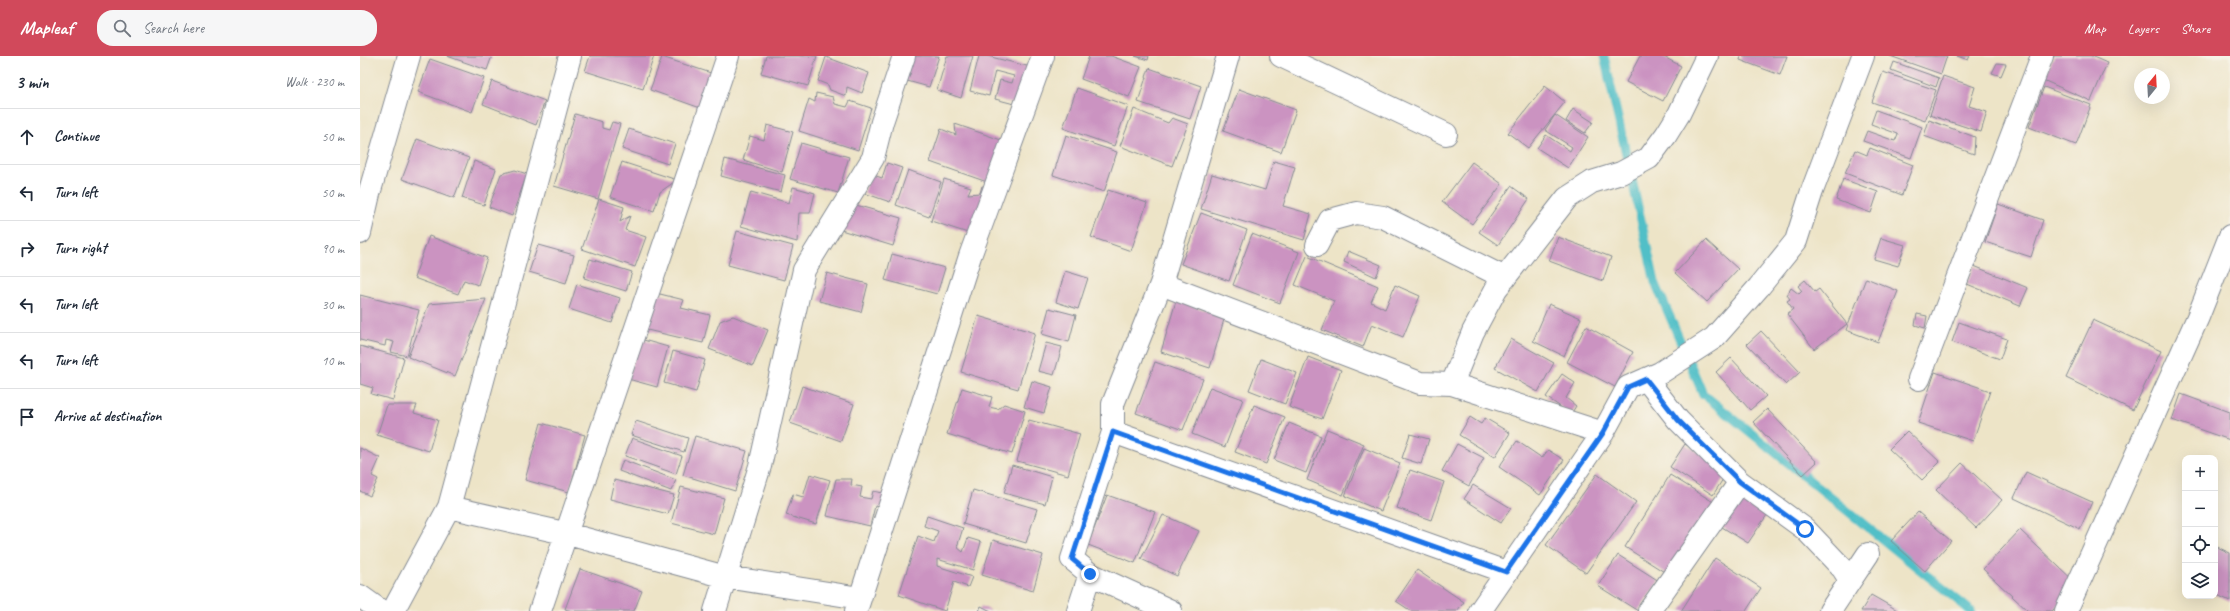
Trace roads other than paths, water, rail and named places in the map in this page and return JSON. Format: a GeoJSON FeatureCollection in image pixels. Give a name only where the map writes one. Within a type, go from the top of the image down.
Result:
{"type":"FeatureCollection","features":[{"type":"Feature","properties":{"kind":"street"},"geometry":{"type":"LineString","coordinates":[[360,233],[369,194],[409,56]]}},
{"type":"Feature","properties":{"kind":"street"},"geometry":{"type":"LineString","coordinates":[[393,611],[449,507],[570,56]]}},
{"type":"Feature","properties":{"kind":"street"},"geometry":{"type":"LineString","coordinates":[[540,611],[564,533],[728,56]]}},
{"type":"Feature","properties":{"kind":"street"},"geometry":{"type":"LineString","coordinates":[[715,611],[760,466],[804,270],[873,158],[882,122],[904,56]]}},
{"type":"Feature","properties":{"kind":"street"},"geometry":{"type":"LineString","coordinates":[[449,507],[564,533],[726,577],[858,605],[970,256],[1043,56]]}},
{"type":"Feature","properties":{"kind":"street"},"geometry":{"type":"LineString","coordinates":[[1171,611],[1090,574],[1072,559],[1113,432],[1113,404],[1161,284],[1228,56]]}},
{"type":"Feature","properties":{"kind":"street"},"geometry":{"type":"LineString","coordinates":[[1281,56],[1446,134]]}},
{"type":"Feature","properties":{"kind":"street"},"geometry":{"type":"LineString","coordinates":[[1452,384],[1473,332],[1496,289],[1567,198],[1592,182],[1621,173],[1649,158],[1679,114],[1707,56]]}},
{"type":"Feature","properties":{"kind":"street"},"geometry":{"type":"LineString","coordinates":[[1480,611],[1603,433],[1628,387],[1674,364],[1700,348],[1719,332],[1759,287],[1796,241],[1812,191],[1863,56]]}},
{"type":"Feature","properties":{"kind":"street"},"geometry":{"type":"LineString","coordinates":[[1918,379],[2042,56]]}},
{"type":"Feature","properties":{"kind":"street"},"geometry":{"type":"LineString","coordinates":[[1317,245],[1330,220],[1356,213],[1384,217],[1505,278]]}},
{"type":"Feature","properties":{"kind":"street"},"geometry":{"type":"LineString","coordinates":[[2066,611],[2198,317],[2230,236]]}},
{"type":"Feature","properties":{"kind":"street"},"geometry":{"type":"LineString","coordinates":[[1161,284],[1420,383],[1452,384],[1603,433]]}},
{"type":"Feature","properties":{"kind":"street"},"geometry":{"type":"LineString","coordinates":[[1646,379],[1678,420],[1740,482],[1805,529],[1843,569],[1850,580]]}},
{"type":"Feature","properties":{"kind":"street"},"geometry":{"type":"LineString","coordinates":[[1113,432],[1506,572]]}},
{"type":"Feature","properties":{"kind":"street"},"geometry":{"type":"LineString","coordinates":[[1649,611],[1740,482]]}},
{"type":"Feature","properties":{"kind":"street"},"geometry":{"type":"LineString","coordinates":[[1830,611],[1868,554]]}},
{"type":"Feature","properties":{"kind":"street"},"geometry":{"type":"LineString","coordinates":[[1078,611],[1090,574]]}},
{"type":"Feature","properties":{"kind":"street"},"geometry":{"type":"LineString","coordinates":[[360,596],[380,611]]}},
{"type":"Feature","properties":{"kind":"waterway"},"geometry":{"type":"LineString","coordinates":[[1604,56],[1655,282],[1703,394],[1971,611]]}}]}
